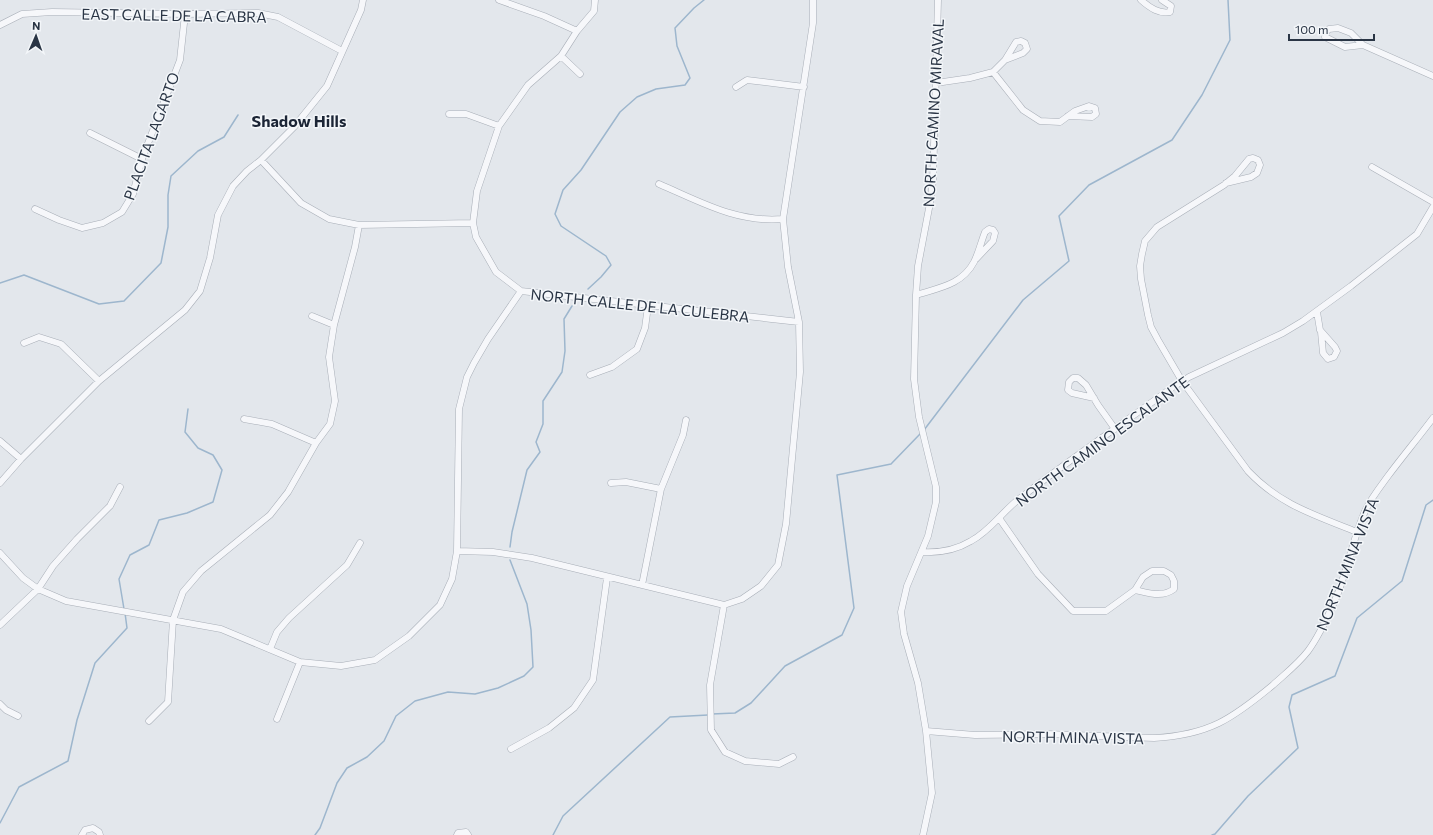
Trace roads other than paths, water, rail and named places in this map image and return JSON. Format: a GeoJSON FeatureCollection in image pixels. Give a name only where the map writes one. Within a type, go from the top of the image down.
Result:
{"type":"FeatureCollection","features":[{"type":"Feature","properties":{"kind":"street"},"geometry":{"type":"LineString","coordinates":[[0,484],[21,459],[99,381],[185,310],[200,291],[210,258],[218,215],[233,186],[294,127],[327,86],[361,10],[363,0]]}},
{"type":"Feature","properties":{"kind":"street"},"geometry":{"type":"LineString","coordinates":[[499,0],[544,16],[577,31]]}},
{"type":"Feature","properties":{"kind":"street","name":"NORTH CALLE DE LA CULEBRA"},"geometry":{"type":"LineString","coordinates":[[595,0],[594,11],[577,31],[561,56],[528,86],[499,126],[477,191],[473,223],[476,237],[496,272],[522,291],[799,322]]}},
{"type":"Feature","properties":{"kind":"street"},"geometry":{"type":"LineString","coordinates":[[456,551],[493,552],[532,558],[607,578],[724,605],[742,599],[761,586],[778,565],[786,524],[800,372],[799,322],[788,267],[783,219],[813,23],[813,0]]}},
{"type":"Feature","properties":{"kind":"street","name":"NORTH CAMINO MIRAVAL"},"geometry":{"type":"LineString","coordinates":[[923,835],[932,793],[926,731],[918,683],[901,620],[906,586],[922,552],[932,523],[936,509],[937,495],[935,480],[914,392],[914,366],[916,294],[920,253],[932,192],[938,0]]}},
{"type":"Feature","properties":{"kind":"street"},"geometry":{"type":"LineString","coordinates":[[1142,0],[1149,7],[1163,13],[1170,12],[1171,6],[1162,0]]}},
{"type":"Feature","properties":{"kind":"street","name":"EAST CALLE DE LA CABRA"},"geometry":{"type":"LineString","coordinates":[[0,25],[22,14],[52,12],[185,14],[258,13],[278,17],[342,51]]}},
{"type":"Feature","properties":{"kind":"street","name":"PLACITA LAGARTO"},"geometry":{"type":"LineString","coordinates":[[35,210],[82,228],[103,223],[122,212],[133,194],[142,158],[180,60],[185,14]]}},
{"type":"Feature","properties":{"kind":"street"},"geometry":{"type":"LineString","coordinates":[[1363,45],[1345,47],[1325,37],[1326,32],[1329,29],[1338,28],[1350,33],[1363,45],[1433,76]]}},
{"type":"Feature","properties":{"kind":"street"},"geometry":{"type":"LineString","coordinates":[[561,56],[580,74]]}},
{"type":"Feature","properties":{"kind":"street"},"geometry":{"type":"LineString","coordinates":[[936,83],[970,78],[993,72],[1005,60]]}},
{"type":"Feature","properties":{"kind":"street"},"geometry":{"type":"LineString","coordinates":[[993,72],[1023,110],[1040,120],[1060,122],[1068,116]]}},
{"type":"Feature","properties":{"kind":"street"},"geometry":{"type":"LineString","coordinates":[[736,87],[747,80],[804,87]]}},
{"type":"Feature","properties":{"kind":"street"},"geometry":{"type":"LineString","coordinates":[[449,114],[466,114],[499,126]]}},
{"type":"Feature","properties":{"kind":"street"},"geometry":{"type":"LineString","coordinates":[[90,133],[142,158]]}},
{"type":"Feature","properties":{"kind":"street"},"geometry":{"type":"LineString","coordinates":[[1226,183],[1258,173],[1260,166],[1258,160],[1254,158],[1249,159],[1226,183],[1156,227],[1148,236],[1143,247],[1141,273],[1153,332],[1182,381],[1245,467],[1262,485],[1279,498],[1294,506],[1357,532]]}},
{"type":"Feature","properties":{"kind":"street"},"geometry":{"type":"LineString","coordinates":[[261,160],[301,203],[329,219],[359,225],[473,223]]}},
{"type":"Feature","properties":{"kind":"street"},"geometry":{"type":"LineString","coordinates":[[1372,167],[1433,202]]}},
{"type":"Feature","properties":{"kind":"street"},"geometry":{"type":"LineString","coordinates":[[659,184],[725,213],[769,220],[783,219]]}},
{"type":"Feature","properties":{"kind":"street","name":"NORTH CAMINO ESCALANTE"},"geometry":{"type":"LineString","coordinates":[[922,552],[943,551],[957,548],[982,535],[1021,498],[1182,381],[1290,329],[1316,312],[1417,234],[1433,207]]}},
{"type":"Feature","properties":{"kind":"street"},"geometry":{"type":"LineString","coordinates":[[149,721],[168,702],[173,620],[183,592],[202,571],[270,515],[288,492],[316,443],[330,424],[335,401],[329,357],[334,325],[356,247],[359,225]]}},
{"type":"Feature","properties":{"kind":"street"},"geometry":{"type":"LineString","coordinates":[[916,294],[950,285],[968,272],[976,259],[994,239],[995,233],[993,230],[989,229],[985,232],[976,259]]}},
{"type":"Feature","properties":{"kind":"street"},"geometry":{"type":"LineString","coordinates":[[0,553],[23,578],[38,589],[66,601],[221,629],[300,662],[340,666],[375,660],[409,636],[440,605],[452,579],[456,551],[459,409],[467,377],[474,363],[488,339],[522,291]]}},
{"type":"Feature","properties":{"kind":"street"},"geometry":{"type":"LineString","coordinates":[[590,375],[612,367],[637,349],[645,328],[648,306]]}},
{"type":"Feature","properties":{"kind":"street"},"geometry":{"type":"LineString","coordinates":[[1316,312],[1320,330]]}},
{"type":"Feature","properties":{"kind":"street"},"geometry":{"type":"LineString","coordinates":[[312,316],[334,325]]}},
{"type":"Feature","properties":{"kind":"street"},"geometry":{"type":"LineString","coordinates":[[24,343],[39,337],[61,344],[99,381]]}},
{"type":"Feature","properties":{"kind":"street"},"geometry":{"type":"LineString","coordinates":[[1094,398],[1115,429]]}},
{"type":"Feature","properties":{"kind":"street","name":"NORTH MINA VISTA"},"geometry":{"type":"LineString","coordinates":[[926,731],[975,735],[1047,734],[1154,738],[1193,733],[1214,726],[1239,712],[1264,692],[1308,652],[1336,598],[1345,574],[1357,532],[1366,510],[1373,497],[1399,461],[1433,418]]}},
{"type":"Feature","properties":{"kind":"street"},"geometry":{"type":"LineString","coordinates":[[244,419],[272,424],[316,443]]}},
{"type":"Feature","properties":{"kind":"street"},"geometry":{"type":"LineString","coordinates":[[642,585],[661,489],[683,435],[686,420]]}},
{"type":"Feature","properties":{"kind":"street"},"geometry":{"type":"LineString","coordinates":[[0,441],[21,459]]}},
{"type":"Feature","properties":{"kind":"street"},"geometry":{"type":"LineString","coordinates":[[611,483],[626,482],[661,489]]}},
{"type":"Feature","properties":{"kind":"street"},"geometry":{"type":"LineString","coordinates":[[0,625],[38,589],[53,566],[110,506],[120,487]]}},
{"type":"Feature","properties":{"kind":"street"},"geometry":{"type":"LineString","coordinates":[[999,518],[1038,574],[1073,612],[1106,611],[1135,590],[1143,577],[1152,571],[1164,571],[1171,575],[1174,580],[1174,589],[1168,593],[1159,595],[1135,590]]}},
{"type":"Feature","properties":{"kind":"street"},"geometry":{"type":"LineString","coordinates":[[270,649],[277,632],[289,618],[347,565],[360,543]]}},
{"type":"Feature","properties":{"kind":"street"},"geometry":{"type":"LineString","coordinates":[[511,749],[549,728],[574,708],[593,680],[607,578]]}},
{"type":"Feature","properties":{"kind":"street"},"geometry":{"type":"LineString","coordinates":[[724,605],[710,685],[711,730],[725,752],[745,761],[780,764],[793,757]]}},
{"type":"Feature","properties":{"kind":"street"},"geometry":{"type":"LineString","coordinates":[[277,719],[300,662]]}},
{"type":"Feature","properties":{"kind":"street"},"geometry":{"type":"LineString","coordinates":[[0,704],[6,710],[18,716]]}},
{"type":"Feature","properties":{"kind":"street"},"geometry":{"type":"LineString","coordinates":[[82,835],[85,830],[93,828],[99,832],[100,835]]}},
{"type":"Feature","properties":{"kind":"street"},"geometry":{"type":"LineString","coordinates":[[457,835],[458,833],[466,832],[468,835]]}},
{"type":"Feature","properties":{"kind":"waterway"},"geometry":{"type":"LineString","coordinates":[[588,289],[611,265],[606,256],[561,226],[555,214],[563,190],[581,170],[620,112],[637,97],[656,89],[685,85],[690,78],[677,46],[675,28],[704,0]]}},
{"type":"Feature","properties":{"kind":"waterway"},"geometry":{"type":"LineString","coordinates":[[924,430],[1023,300],[1069,261],[1059,216],[1089,185],[1172,140],[1202,95],[1230,40],[1228,0]]}},
{"type":"Feature","properties":{"kind":"waterway"},"geometry":{"type":"LineString","coordinates":[[0,283],[24,275],[99,304],[124,301],[161,263],[168,227],[168,195],[171,176],[198,151],[224,137],[238,115]]}},
{"type":"Feature","properties":{"kind":"waterway"},"geometry":{"type":"LineString","coordinates":[[510,547],[512,532],[527,470],[540,452],[536,442],[543,424],[543,401],[562,372],[565,351],[564,319],[572,306]]}},
{"type":"Feature","properties":{"kind":"waterway"},"geometry":{"type":"LineString","coordinates":[[124,609],[119,579],[130,555],[149,545],[159,520],[187,513],[213,502],[222,470],[213,455],[198,448],[185,432],[188,409]]}},
{"type":"Feature","properties":{"kind":"waterway"},"geometry":{"type":"LineString","coordinates":[[712,714],[735,713],[751,703],[785,666],[842,635],[854,608],[837,475],[891,464],[920,434]]}},
{"type":"Feature","properties":{"kind":"waterway"},"geometry":{"type":"LineString","coordinates":[[1212,835],[1215,834],[1248,796],[1298,748],[1289,707],[1292,695],[1335,676],[1357,618],[1402,581],[1426,505],[1433,500]]}},
{"type":"Feature","properties":{"kind":"waterway"},"geometry":{"type":"LineString","coordinates":[[315,835],[320,828],[337,783],[347,768],[367,757],[384,741],[396,716],[415,701],[448,692],[475,694],[498,688],[524,676],[533,667],[531,630],[527,604],[510,560]]}},
{"type":"Feature","properties":{"kind":"waterway"},"geometry":{"type":"LineString","coordinates":[[0,823],[19,787],[68,761],[77,720],[95,663],[127,628],[125,613]]}},
{"type":"Feature","properties":{"kind":"waterway"},"geometry":{"type":"LineString","coordinates":[[553,835],[563,816],[670,717],[708,715]]}},
{"type":"Feature","properties":{"kind":"district","name":"Shadow Hills"},"geometry":{"type":"Point","coordinates":[299,120]}}]}
